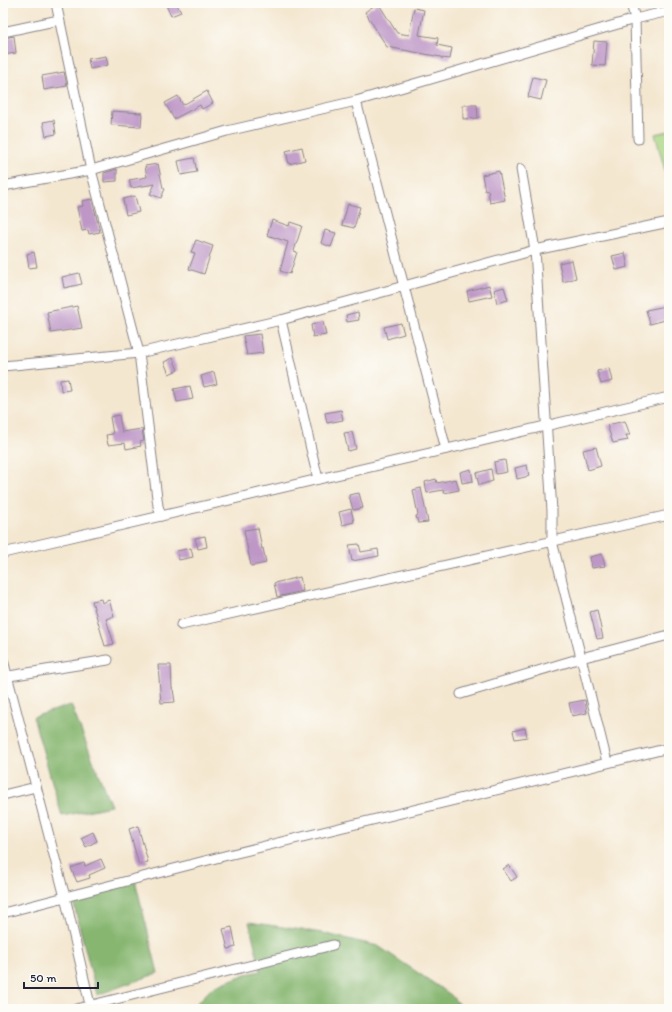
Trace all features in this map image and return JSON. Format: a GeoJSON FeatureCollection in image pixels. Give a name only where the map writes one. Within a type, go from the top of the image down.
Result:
{"type":"FeatureCollection","features":[{"type":"Feature","properties":{"kind":"street"},"geometry":{"type":"LineString","coordinates":[[56,3],[91,170],[139,353],[158,506],[161,516]]}},
{"type":"Feature","properties":{"kind":"street"},"geometry":{"type":"LineString","coordinates":[[631,3],[635,19],[638,139]]}},
{"type":"Feature","properties":{"kind":"street"},"geometry":{"type":"LineString","coordinates":[[3,186],[91,170],[227,131],[356,101],[669,10]]}},
{"type":"Feature","properties":{"kind":"street"},"geometry":{"type":"LineString","coordinates":[[3,32],[59,20]]}},
{"type":"Feature","properties":{"kind":"street"},"geometry":{"type":"LineString","coordinates":[[356,101],[446,449]]}},
{"type":"Feature","properties":{"kind":"street"},"geometry":{"type":"LineString","coordinates":[[521,169],[535,250],[552,511],[552,541],[607,762]]}},
{"type":"Feature","properties":{"kind":"street"},"geometry":{"type":"LineString","coordinates":[[3,366],[139,353],[281,320],[535,250],[669,222]]}},
{"type":"Feature","properties":{"kind":"street"},"geometry":{"type":"LineString","coordinates":[[281,320],[318,480]]}},
{"type":"Feature","properties":{"kind":"street"},"geometry":{"type":"LineString","coordinates":[[3,553],[669,397]]}},
{"type":"Feature","properties":{"kind":"street"},"geometry":{"type":"LineString","coordinates":[[181,625],[669,515]]}},
{"type":"Feature","properties":{"kind":"street"},"geometry":{"type":"LineString","coordinates":[[461,694],[581,658],[669,635]]}},
{"type":"Feature","properties":{"kind":"street"},"geometry":{"type":"LineString","coordinates":[[3,660],[5,677],[65,897],[91,1007]]}},
{"type":"Feature","properties":{"kind":"street"},"geometry":{"type":"LineString","coordinates":[[5,677],[108,660]]}},
{"type":"Feature","properties":{"kind":"street"},"geometry":{"type":"LineString","coordinates":[[3,913],[224,856],[669,748]]}},
{"type":"Feature","properties":{"kind":"street"},"geometry":{"type":"LineString","coordinates":[[3,795],[36,787]]}},
{"type":"Feature","properties":{"kind":"street"},"geometry":{"type":"LineString","coordinates":[[76,1009],[91,1007],[333,945]]}},
{"type":"Feature","properties":{"kind":"green space"},"geometry":{"type":"Polygon","coordinates":[[[669,131],[669,185],[655,134],[669,131]]]}},
{"type":"Feature","properties":{"kind":"green space"},"geometry":{"type":"Polygon","coordinates":[[[71,705],[111,806],[62,816],[33,717],[71,705]]]}},
{"type":"Feature","properties":{"kind":"green space"},"geometry":{"type":"Polygon","coordinates":[[[135,880],[158,973],[97,995],[73,901],[135,880]]]}},
{"type":"Feature","properties":{"kind":"green space"},"geometry":{"type":"Polygon","coordinates":[[[249,922],[322,933],[378,946],[451,995],[462,1009],[194,1009],[197,1003],[213,987],[246,974],[261,971],[249,922]]]}},
{"type":"Feature","properties":{"kind":"building"},"geometry":{"type":"Polygon","coordinates":[[[165,3],[176,3],[181,12],[171,16],[165,3]]]}},
{"type":"Feature","properties":{"kind":"building"},"geometry":{"type":"Polygon","coordinates":[[[378,3],[397,33],[409,35],[414,8],[424,10],[419,35],[438,38],[437,45],[452,48],[450,59],[387,47],[365,12],[378,3]]]}},
{"type":"Feature","properties":{"kind":"building"},"geometry":{"type":"Polygon","coordinates":[[[14,36],[16,53],[3,55],[3,38],[14,36]]]}},
{"type":"Feature","properties":{"kind":"building"},"geometry":{"type":"Polygon","coordinates":[[[594,41],[607,42],[605,66],[592,65],[594,41]]]}},
{"type":"Feature","properties":{"kind":"building"},"geometry":{"type":"Polygon","coordinates":[[[106,56],[108,65],[90,69],[88,59],[106,56]]]}},
{"type":"Feature","properties":{"kind":"building"},"geometry":{"type":"Polygon","coordinates":[[[64,72],[67,86],[44,90],[42,76],[64,72]]]}},
{"type":"Feature","properties":{"kind":"building"},"geometry":{"type":"Polygon","coordinates":[[[533,77],[546,80],[541,100],[528,97],[533,77]]]}},
{"type":"Feature","properties":{"kind":"building"},"geometry":{"type":"Polygon","coordinates":[[[207,91],[213,103],[202,109],[200,105],[174,119],[165,103],[178,96],[183,105],[207,91]]]}},
{"type":"Feature","properties":{"kind":"building"},"geometry":{"type":"Polygon","coordinates":[[[463,105],[477,105],[478,118],[463,119],[463,105]]]}},
{"type":"Feature","properties":{"kind":"building"},"geometry":{"type":"Polygon","coordinates":[[[112,111],[142,113],[141,127],[111,125],[112,111]]]}},
{"type":"Feature","properties":{"kind":"building"},"geometry":{"type":"Polygon","coordinates":[[[54,120],[56,134],[46,136],[43,122],[54,120]]]}},
{"type":"Feature","properties":{"kind":"building"},"geometry":{"type":"Polygon","coordinates":[[[302,147],[305,160],[289,164],[286,151],[302,147]]]}},
{"type":"Feature","properties":{"kind":"building"},"geometry":{"type":"Polygon","coordinates":[[[194,158],[197,172],[181,175],[178,161],[194,158]]]}},
{"type":"Feature","properties":{"kind":"building"},"geometry":{"type":"Polygon","coordinates":[[[158,164],[163,188],[165,189],[161,198],[150,194],[155,184],[131,188],[129,180],[147,177],[145,166],[158,164]]]}},
{"type":"Feature","properties":{"kind":"building"},"geometry":{"type":"Polygon","coordinates":[[[117,169],[117,181],[104,182],[104,173],[117,169]]]}},
{"type":"Feature","properties":{"kind":"building"},"geometry":{"type":"Polygon","coordinates":[[[499,171],[505,200],[490,203],[488,190],[485,191],[482,175],[499,171]]]}},
{"type":"Feature","properties":{"kind":"building"},"geometry":{"type":"Polygon","coordinates":[[[135,196],[139,212],[126,215],[123,199],[135,196]]]}},
{"type":"Feature","properties":{"kind":"building"},"geometry":{"type":"Polygon","coordinates":[[[92,199],[100,232],[89,234],[88,230],[82,231],[77,207],[83,206],[82,201],[92,199]]]}},
{"type":"Feature","properties":{"kind":"building"},"geometry":{"type":"Polygon","coordinates":[[[348,204],[360,207],[354,228],[342,225],[348,204]]]}},
{"type":"Feature","properties":{"kind":"building"},"geometry":{"type":"Polygon","coordinates":[[[272,220],[289,226],[290,222],[302,226],[294,251],[297,252],[290,274],[280,271],[288,242],[267,235],[272,220]]]}},
{"type":"Feature","properties":{"kind":"building"},"geometry":{"type":"Polygon","coordinates":[[[325,230],[336,233],[331,247],[321,243],[325,230]]]}},
{"type":"Feature","properties":{"kind":"building"},"geometry":{"type":"Polygon","coordinates":[[[196,240],[213,246],[204,274],[189,269],[195,253],[191,252],[196,240]]]}},
{"type":"Feature","properties":{"kind":"building"},"geometry":{"type":"Polygon","coordinates":[[[34,252],[37,267],[29,268],[27,254],[34,252]]]}},
{"type":"Feature","properties":{"kind":"building"},"geometry":{"type":"Polygon","coordinates":[[[625,253],[628,267],[616,270],[612,256],[625,253]]]}},
{"type":"Feature","properties":{"kind":"building"},"geometry":{"type":"Polygon","coordinates":[[[572,260],[576,278],[563,282],[559,263],[572,260]]]}},
{"type":"Feature","properties":{"kind":"building"},"geometry":{"type":"Polygon","coordinates":[[[79,273],[82,284],[64,288],[62,277],[79,273]]]}},
{"type":"Feature","properties":{"kind":"building"},"geometry":{"type":"Polygon","coordinates":[[[489,285],[492,296],[469,301],[467,291],[489,285]]]}},
{"type":"Feature","properties":{"kind":"building"},"geometry":{"type":"Polygon","coordinates":[[[504,287],[508,300],[497,303],[494,290],[504,287]]]}},
{"type":"Feature","properties":{"kind":"building"},"geometry":{"type":"Polygon","coordinates":[[[77,306],[82,328],[51,333],[47,312],[77,306]]]}},
{"type":"Feature","properties":{"kind":"building"},"geometry":{"type":"Polygon","coordinates":[[[666,306],[669,319],[650,324],[646,310],[666,306]]]}},
{"type":"Feature","properties":{"kind":"building"},"geometry":{"type":"Polygon","coordinates":[[[358,312],[359,320],[347,322],[346,315],[358,312]]]}},
{"type":"Feature","properties":{"kind":"building"},"geometry":{"type":"Polygon","coordinates":[[[323,322],[326,335],[313,337],[311,325],[323,322]]]}},
{"type":"Feature","properties":{"kind":"building"},"geometry":{"type":"Polygon","coordinates":[[[401,323],[404,334],[387,339],[384,327],[401,323]]]}},
{"type":"Feature","properties":{"kind":"building"},"geometry":{"type":"Polygon","coordinates":[[[260,334],[263,353],[247,355],[243,336],[260,334]]]}},
{"type":"Feature","properties":{"kind":"building"},"geometry":{"type":"Polygon","coordinates":[[[173,358],[178,370],[169,374],[164,362],[173,358]]]}},
{"type":"Feature","properties":{"kind":"building"},"geometry":{"type":"Polygon","coordinates":[[[609,368],[612,381],[601,384],[597,371],[609,368]]]}},
{"type":"Feature","properties":{"kind":"building"},"geometry":{"type":"Polygon","coordinates":[[[214,372],[217,384],[204,387],[201,376],[214,372]]]}},
{"type":"Feature","properties":{"kind":"building"},"geometry":{"type":"Polygon","coordinates":[[[68,379],[70,390],[61,391],[60,380],[68,379]]]}},
{"type":"Feature","properties":{"kind":"building"},"geometry":{"type":"Polygon","coordinates":[[[190,386],[193,399],[177,402],[174,389],[190,386]]]}},
{"type":"Feature","properties":{"kind":"building"},"geometry":{"type":"Polygon","coordinates":[[[341,410],[343,420],[327,423],[325,413],[341,410]]]}},
{"type":"Feature","properties":{"kind":"building"},"geometry":{"type":"Polygon","coordinates":[[[119,415],[122,432],[142,429],[144,441],[140,442],[141,446],[126,449],[125,443],[108,445],[106,435],[113,434],[110,417],[119,415]]]}},
{"type":"Feature","properties":{"kind":"building"},"geometry":{"type":"Polygon","coordinates":[[[625,421],[630,435],[626,435],[628,440],[613,443],[607,425],[625,421]]]}},
{"type":"Feature","properties":{"kind":"building"},"geometry":{"type":"Polygon","coordinates":[[[352,432],[356,449],[348,451],[344,433],[352,432]]]}},
{"type":"Feature","properties":{"kind":"building"},"geometry":{"type":"Polygon","coordinates":[[[596,447],[601,466],[588,470],[583,450],[596,447]]]}},
{"type":"Feature","properties":{"kind":"building"},"geometry":{"type":"Polygon","coordinates":[[[505,460],[507,472],[496,474],[494,462],[505,460]]]}},
{"type":"Feature","properties":{"kind":"building"},"geometry":{"type":"Polygon","coordinates":[[[527,465],[529,476],[517,479],[515,468],[527,465]]]}},
{"type":"Feature","properties":{"kind":"building"},"geometry":{"type":"Polygon","coordinates":[[[471,469],[473,481],[462,483],[460,472],[471,469]]]}},
{"type":"Feature","properties":{"kind":"building"},"geometry":{"type":"Polygon","coordinates":[[[491,469],[493,481],[479,485],[476,473],[491,469]]]}},
{"type":"Feature","properties":{"kind":"building"},"geometry":{"type":"Polygon","coordinates":[[[436,479],[437,483],[456,479],[459,490],[444,493],[443,490],[427,493],[425,482],[436,479]]]}},
{"type":"Feature","properties":{"kind":"building"},"geometry":{"type":"Polygon","coordinates":[[[421,488],[428,522],[418,523],[413,490],[421,488]]]}},
{"type":"Feature","properties":{"kind":"building"},"geometry":{"type":"Polygon","coordinates":[[[359,493],[363,508],[353,510],[349,495],[359,493]]]}},
{"type":"Feature","properties":{"kind":"building"},"geometry":{"type":"Polygon","coordinates":[[[351,509],[354,522],[342,525],[339,512],[351,509]]]}},
{"type":"Feature","properties":{"kind":"building"},"geometry":{"type":"Polygon","coordinates":[[[258,528],[266,563],[251,566],[244,530],[258,528]]]}},
{"type":"Feature","properties":{"kind":"building"},"geometry":{"type":"Polygon","coordinates":[[[205,536],[207,547],[198,549],[195,538],[205,536]]]}},
{"type":"Feature","properties":{"kind":"building"},"geometry":{"type":"Polygon","coordinates":[[[359,544],[361,552],[378,549],[379,556],[352,561],[349,545],[359,544]]]}},
{"type":"Feature","properties":{"kind":"building"},"geometry":{"type":"Polygon","coordinates":[[[191,548],[193,557],[179,560],[177,551],[191,548]]]}},
{"type":"Feature","properties":{"kind":"building"},"geometry":{"type":"Polygon","coordinates":[[[602,554],[605,566],[592,568],[590,557],[602,554]]]}},
{"type":"Feature","properties":{"kind":"building"},"geometry":{"type":"Polygon","coordinates":[[[300,577],[303,591],[277,597],[274,583],[300,577]]]}},
{"type":"Feature","properties":{"kind":"building"},"geometry":{"type":"Polygon","coordinates":[[[101,599],[102,603],[109,600],[114,616],[106,619],[114,644],[105,646],[92,601],[101,599]]]}},
{"type":"Feature","properties":{"kind":"building"},"geometry":{"type":"Polygon","coordinates":[[[597,610],[603,638],[597,639],[590,612],[597,610]]]}},
{"type":"Feature","properties":{"kind":"building"},"geometry":{"type":"Polygon","coordinates":[[[158,665],[171,665],[172,689],[175,702],[161,703],[158,665]]]}},
{"type":"Feature","properties":{"kind":"building"},"geometry":{"type":"Polygon","coordinates":[[[585,700],[587,713],[572,716],[569,703],[585,700]]]}},
{"type":"Feature","properties":{"kind":"building"},"geometry":{"type":"Polygon","coordinates":[[[525,728],[527,737],[515,739],[513,731],[525,728]]]}},
{"type":"Feature","properties":{"kind":"building"},"geometry":{"type":"Polygon","coordinates":[[[138,826],[148,862],[139,865],[129,829],[138,826]]]}},
{"type":"Feature","properties":{"kind":"building"},"geometry":{"type":"Polygon","coordinates":[[[93,832],[97,841],[86,847],[81,838],[93,832]]]}},
{"type":"Feature","properties":{"kind":"building"},"geometry":{"type":"Polygon","coordinates":[[[101,859],[105,868],[89,875],[90,878],[77,882],[71,868],[84,863],[85,866],[101,859]]]}},
{"type":"Feature","properties":{"kind":"building"},"geometry":{"type":"Polygon","coordinates":[[[509,865],[517,877],[511,881],[503,869],[509,865]]]}},
{"type":"Feature","properties":{"kind":"building"},"geometry":{"type":"Polygon","coordinates":[[[232,927],[236,947],[228,949],[223,929],[232,927]]]}}]}
